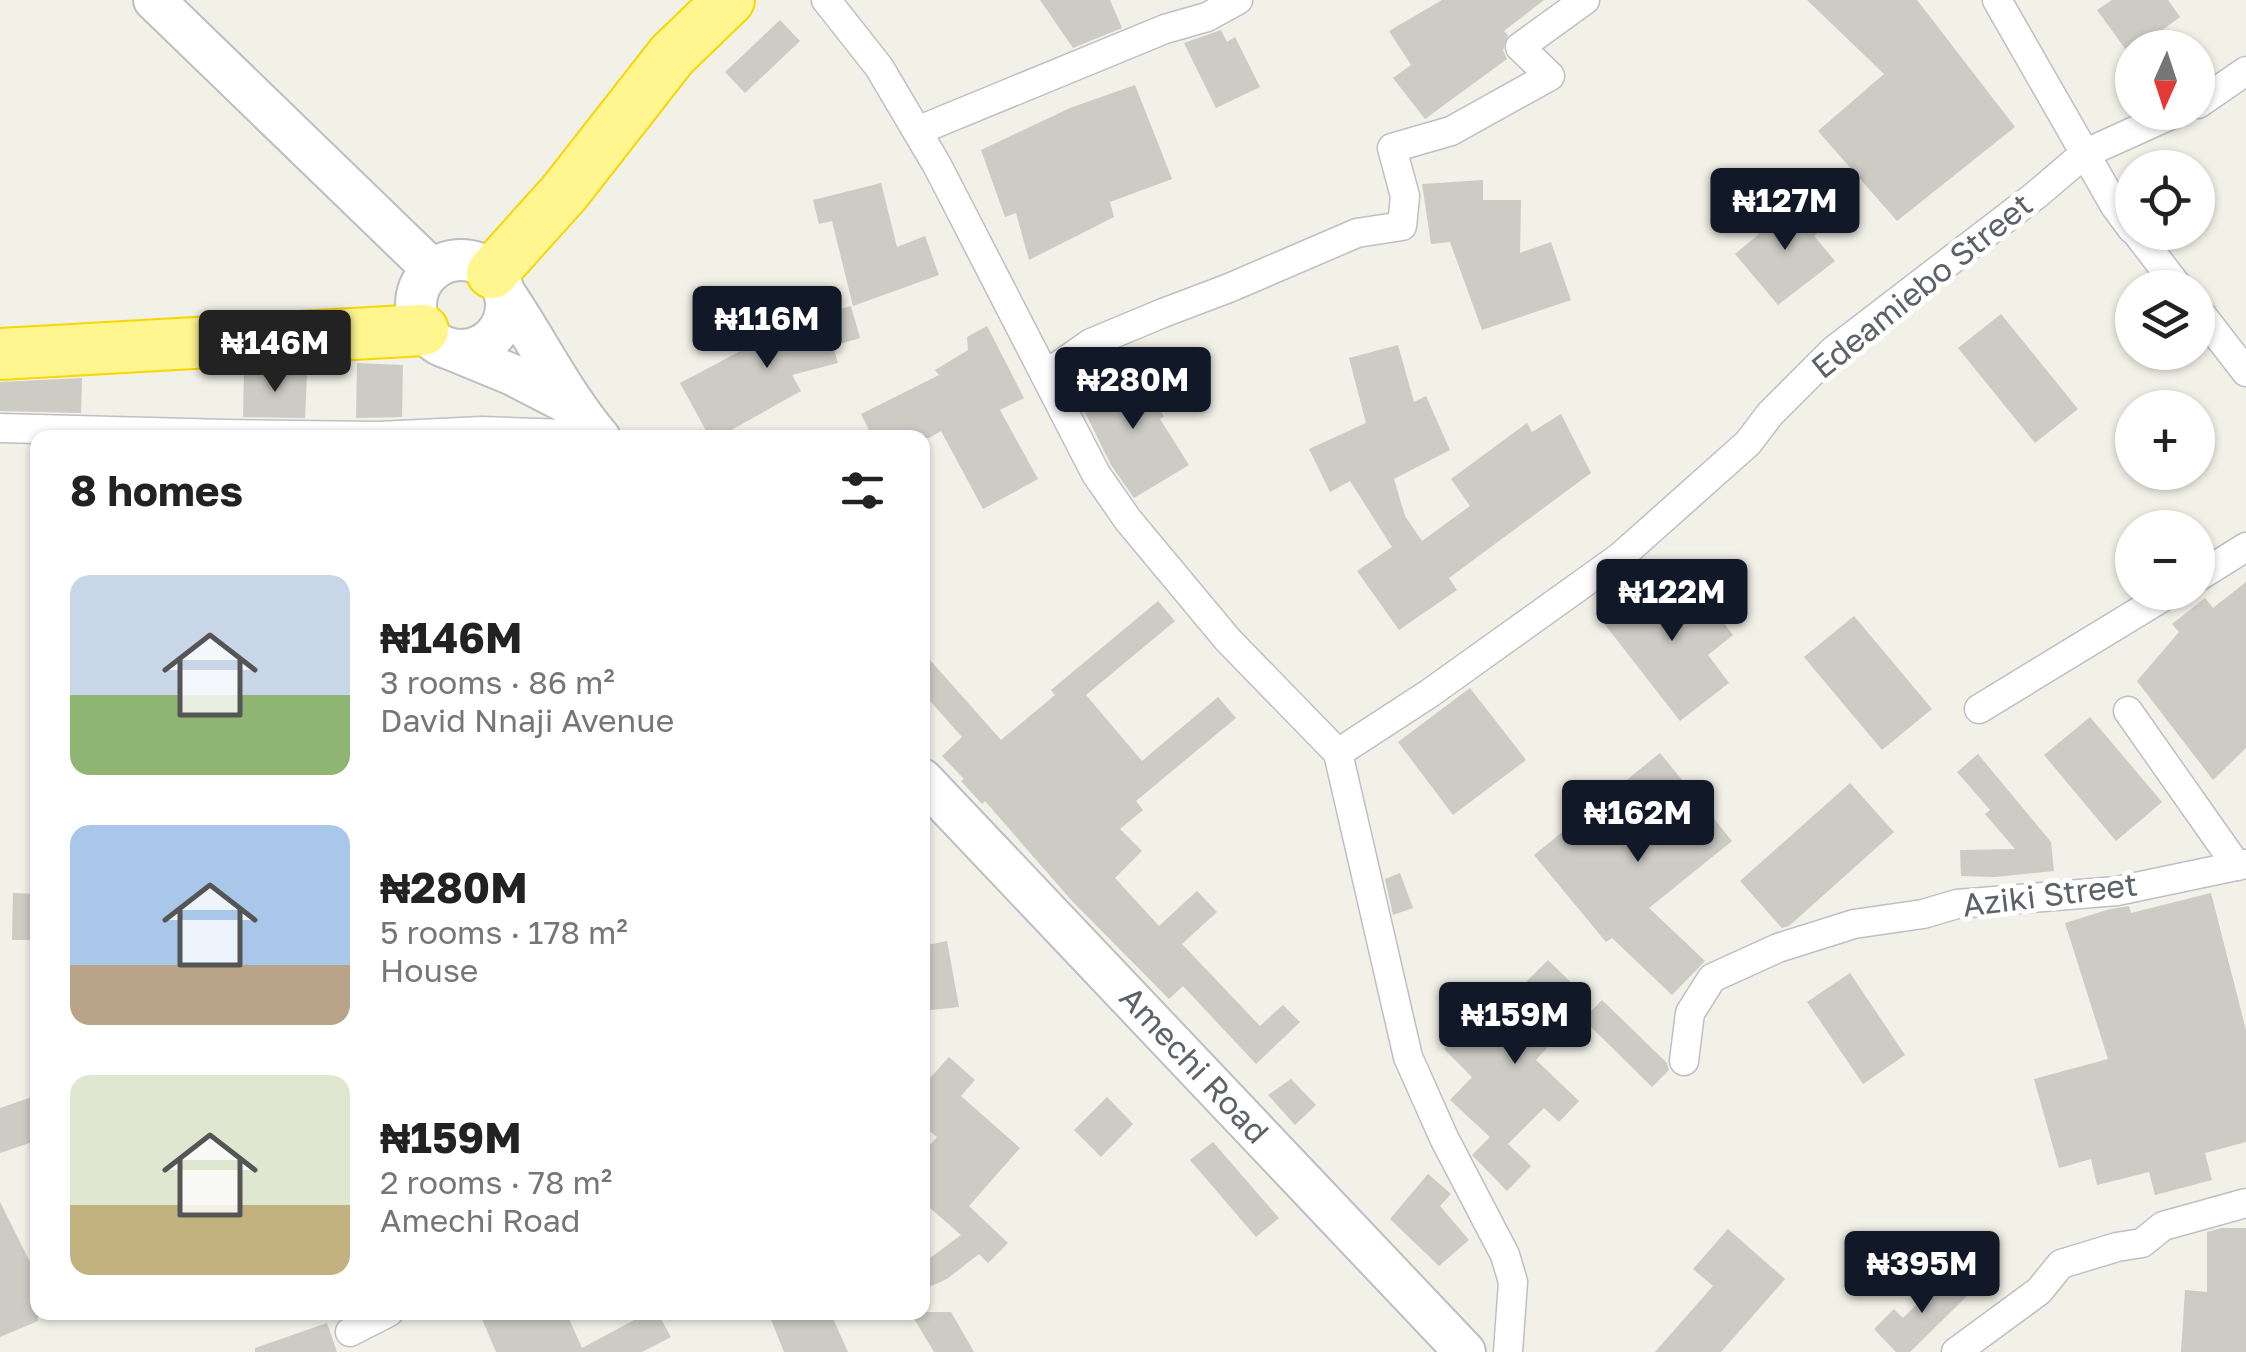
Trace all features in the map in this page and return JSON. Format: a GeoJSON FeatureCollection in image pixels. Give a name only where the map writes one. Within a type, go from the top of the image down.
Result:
{"type":"FeatureCollection","features":[{"type":"Feature","properties":{"kind":"highway"},"geometry":{"type":"LineString","coordinates":[[498,282],[672,55],[729,0]]}},
{"type":"Feature","properties":{"kind":"highway"},"geometry":{"type":"LineString","coordinates":[[0,354],[437,339]]}},
{"type":"Feature","properties":{"kind":"main road"},"geometry":{"type":"LineString","coordinates":[[154,0],[433,270]]}},
{"type":"Feature","properties":{"kind":"main road"},"geometry":{"type":"LineString","coordinates":[[463,260],[479,264],[498,282],[590,426],[513,375],[437,339],[416,314],[422,282],[433,270],[447,262],[463,260]]}},
{"type":"Feature","properties":{"kind":"main road"},"geometry":{"type":"LineString","coordinates":[[437,339],[466,349],[483,344],[498,332],[505,314],[498,282]]}},
{"type":"Feature","properties":{"kind":"main road","name":"Amechi Road"},"geometry":{"type":"LineString","coordinates":[[930,786],[1466,1352]]}},
{"type":"Feature","properties":{"kind":"street"},"geometry":{"type":"LineString","coordinates":[[826,0],[879,66],[917,131],[1096,474],[1128,520],[1228,640],[1338,752],[1408,1058],[1430,1111],[1506,1255],[1512,1282],[1508,1352]]}},
{"type":"Feature","properties":{"kind":"street"},"geometry":{"type":"LineString","coordinates":[[917,131],[1146,36],[1207,17],[1238,0]]}},
{"type":"Feature","properties":{"kind":"street"},"geometry":{"type":"LineString","coordinates":[[1047,374],[1092,343],[1162,312],[1356,233],[1402,226],[1405,196],[1392,148],[1451,130],[1550,76],[1520,46],[1585,0]]}},
{"type":"Feature","properties":{"kind":"street"},"geometry":{"type":"LineString","coordinates":[[1997,0],[2115,206]]}},
{"type":"Feature","properties":{"kind":"street"},"geometry":{"type":"LineString","coordinates":[[2215,92],[2246,71]]}},
{"type":"Feature","properties":{"kind":"street","name":"Edeamiebo Street"},"geometry":{"type":"LineString","coordinates":[[1338,752],[1430,693],[1620,557],[1748,443],[1770,414],[1834,350],[2084,154],[2138,130]]}},
{"type":"Feature","properties":{"kind":"street"},"geometry":{"type":"LineString","coordinates":[[2150,250],[2165,270]]}},
{"type":"Feature","properties":{"kind":"street"},"geometry":{"type":"LineString","coordinates":[[2215,332],[2246,372]]}},
{"type":"Feature","properties":{"kind":"street"},"geometry":{"type":"LineString","coordinates":[[518,430],[590,426]]}},
{"type":"Feature","properties":{"kind":"street"},"geometry":{"type":"LineString","coordinates":[[0,428],[32,430]]}},
{"type":"Feature","properties":{"kind":"street"},"geometry":{"type":"LineString","coordinates":[[2215,566],[2246,547]]}},
{"type":"Feature","properties":{"kind":"street"},"geometry":{"type":"LineString","coordinates":[[1979,709],[2141,610]]}},
{"type":"Feature","properties":{"kind":"street"},"geometry":{"type":"LineString","coordinates":[[2128,711],[2242,865]]}},
{"type":"Feature","properties":{"kind":"street","name":"Aziki Street"},"geometry":{"type":"LineString","coordinates":[[1684,1061],[1690,1013],[1712,978],[1778,948],[1854,924],[1924,914],[1957,904],[2116,891],[2242,865]]}},
{"type":"Feature","properties":{"kind":"street"},"geometry":{"type":"LineString","coordinates":[[1956,1352],[2039,1291],[2061,1264],[2117,1246],[2142,1243],[2163,1226],[2246,1203]]}},
{"type":"Feature","properties":{"kind":"street"},"geometry":{"type":"LineString","coordinates":[[350,1332],[373,1320]]}},
{"type":"Feature","properties":{"kind":"building"},"geometry":{"type":"Polygon","coordinates":[[[1040,0],[1110,0],[1122,28],[1073,48],[1040,0]]]}},
{"type":"Feature","properties":{"kind":"building"},"geometry":{"type":"Polygon","coordinates":[[[1442,0],[1544,0],[1504,31],[1508,35],[1503,50],[1507,59],[1425,119],[1393,78],[1411,65],[1389,31],[1442,0]]]}},
{"type":"Feature","properties":{"kind":"building"},"geometry":{"type":"Polygon","coordinates":[[[1807,0],[1917,0],[2015,127],[1897,221],[1818,131],[1884,74],[1807,0]]]}},
{"type":"Feature","properties":{"kind":"building"},"geometry":{"type":"Polygon","coordinates":[[[2112,0],[2168,0],[2180,17],[2162,30],[2115,30],[2115,35],[2097,10],[2112,0]]]}},
{"type":"Feature","properties":{"kind":"building"},"geometry":{"type":"Polygon","coordinates":[[[780,20],[800,41],[745,93],[725,72],[780,20]]]}},
{"type":"Feature","properties":{"kind":"building"},"geometry":{"type":"Polygon","coordinates":[[[1221,30],[1227,42],[1235,37],[1260,87],[1216,108],[1184,43],[1221,30]]]}},
{"type":"Feature","properties":{"kind":"building"},"geometry":{"type":"Polygon","coordinates":[[[1135,85],[1172,179],[1110,202],[1114,217],[1029,260],[1016,213],[1005,217],[981,150],[1070,108],[1135,85]]]}},
{"type":"Feature","properties":{"kind":"building"},"geometry":{"type":"Polygon","coordinates":[[[1483,180],[1483,200],[1521,200],[1520,253],[1551,242],[1571,300],[1482,330],[1450,242],[1431,244],[1422,184],[1483,180]]]}},
{"type":"Feature","properties":{"kind":"building"},"geometry":{"type":"Polygon","coordinates":[[[881,183],[897,247],[925,236],[939,275],[853,306],[832,221],[819,224],[813,200],[881,183]]]}},
{"type":"Feature","properties":{"kind":"building"},"geometry":{"type":"Polygon","coordinates":[[[1797,203],[1821,230],[1814,236],[1835,261],[1778,305],[1735,254],[1759,234],[1753,227],[1777,208],[1782,214],[1797,203]]]}},
{"type":"Feature","properties":{"kind":"building"},"geometry":{"type":"Polygon","coordinates":[[[851,306],[860,338],[833,346],[838,363],[792,375],[801,391],[731,430],[706,430],[680,383],[795,322],[851,306]]]}},
{"type":"Feature","properties":{"kind":"building"},"geometry":{"type":"Polygon","coordinates":[[[2001,314],[2078,409],[2035,443],[1958,348],[2001,314]]]}},
{"type":"Feature","properties":{"kind":"building"},"geometry":{"type":"Polygon","coordinates":[[[987,326],[1024,398],[1000,410],[1038,479],[983,509],[941,431],[930,437],[930,430],[869,430],[861,414],[939,375],[935,370],[968,350],[967,337],[987,326]]]}},
{"type":"Feature","properties":{"kind":"building"},"geometry":{"type":"Polygon","coordinates":[[[1398,345],[1414,402],[1426,396],[1450,450],[1394,479],[1405,516],[1422,541],[1470,506],[1451,479],[1527,423],[1532,432],[1561,414],[1591,473],[1449,578],[1457,590],[1399,630],[1357,571],[1392,547],[1350,481],[1330,492],[1309,449],[1366,423],[1349,358],[1398,345]]]}},
{"type":"Feature","properties":{"kind":"building"},"geometry":{"type":"Polygon","coordinates":[[[357,363],[403,365],[402,417],[356,418],[357,363]]]}},
{"type":"Feature","properties":{"kind":"building"},"geometry":{"type":"Polygon","coordinates":[[[1140,367],[1164,417],[1160,419],[1189,465],[1134,498],[1111,465],[1077,396],[1140,367]]]}},
{"type":"Feature","properties":{"kind":"building"},"geometry":{"type":"Polygon","coordinates":[[[244,372],[307,374],[305,418],[243,417],[244,372]]]}},
{"type":"Feature","properties":{"kind":"building"},"geometry":{"type":"Polygon","coordinates":[[[82,378],[81,413],[0,411],[0,382],[82,378]]]}},
{"type":"Feature","properties":{"kind":"building"},"geometry":{"type":"Polygon","coordinates":[[[1647,581],[1667,607],[1695,585],[1733,635],[1708,655],[1729,683],[1680,721],[1599,617],[1647,581]]]}},
{"type":"Feature","properties":{"kind":"building"},"geometry":{"type":"Polygon","coordinates":[[[2246,582],[2246,748],[2213,780],[2137,681],[2179,632],[2172,624],[2190,610],[2215,610],[2246,582]]]}},
{"type":"Feature","properties":{"kind":"building"},"geometry":{"type":"Polygon","coordinates":[[[1158,601],[1175,621],[1086,695],[1142,761],[1218,697],[1236,718],[1136,801],[1143,810],[1120,829],[1142,851],[1115,878],[1159,926],[1197,891],[1217,912],[1182,944],[1260,1026],[1283,1005],[1300,1022],[1256,1064],[1183,986],[1169,999],[1072,901],[942,756],[962,737],[930,701],[930,660],[1001,740],[1055,695],[1051,690],[1158,601]]]}},
{"type":"Feature","properties":{"kind":"building"},"geometry":{"type":"Polygon","coordinates":[[[1854,616],[1932,709],[1882,750],[1804,657],[1854,616]]]}},
{"type":"Feature","properties":{"kind":"building"},"geometry":{"type":"Polygon","coordinates":[[[1470,688],[1526,760],[1453,815],[1398,742],[1470,688]]]}},
{"type":"Feature","properties":{"kind":"building"},"geometry":{"type":"Polygon","coordinates":[[[2090,717],[2162,802],[2116,841],[2044,755],[2090,717]]]}},
{"type":"Feature","properties":{"kind":"building"},"geometry":{"type":"Polygon","coordinates":[[[1660,753],[1732,841],[1649,908],[1705,961],[1672,995],[1612,938],[1606,942],[1534,855],[1660,753]]]}},
{"type":"Feature","properties":{"kind":"building"},"geometry":{"type":"Polygon","coordinates":[[[1978,754],[2051,842],[2054,871],[1961,876],[1960,850],[2015,849],[1985,814],[1990,810],[1957,772],[1978,754]]]}},
{"type":"Feature","properties":{"kind":"building"},"geometry":{"type":"Polygon","coordinates":[[[1850,783],[1894,832],[1789,926],[1782,928],[1740,881],[1850,783]]]}},
{"type":"Feature","properties":{"kind":"building"},"geometry":{"type":"Polygon","coordinates":[[[1400,873],[1413,908],[1393,915],[1385,879],[1400,873]]]}},
{"type":"Feature","properties":{"kind":"building"},"geometry":{"type":"Polygon","coordinates":[[[13,893],[30,894],[30,940],[12,940],[13,893]]]}},
{"type":"Feature","properties":{"kind":"building"},"geometry":{"type":"Polygon","coordinates":[[[2211,893],[2246,1030],[2246,1142],[2205,1153],[2212,1180],[2155,1195],[2149,1172],[2097,1185],[2091,1159],[2059,1168],[2034,1079],[2108,1059],[2065,923],[2110,909],[2129,906],[2131,913],[2211,893]]]}},
{"type":"Feature","properties":{"kind":"building"},"geometry":{"type":"Polygon","coordinates":[[[947,941],[959,1007],[930,1010],[930,944],[947,941]]]}},
{"type":"Feature","properties":{"kind":"building"},"geometry":{"type":"Polygon","coordinates":[[[1548,960],[1590,1001],[1536,1060],[1579,1101],[1559,1122],[1544,1108],[1508,1144],[1531,1166],[1507,1191],[1472,1155],[1490,1137],[1450,1100],[1472,1077],[1444,1049],[1503,992],[1510,998],[1548,960]]]}},
{"type":"Feature","properties":{"kind":"building"},"geometry":{"type":"Polygon","coordinates":[[[1850,973],[1905,1055],[1863,1084],[1807,1002],[1850,973]]]}},
{"type":"Feature","properties":{"kind":"building"},"geometry":{"type":"Polygon","coordinates":[[[1602,1000],[1667,1063],[1669,1070],[1652,1087],[1583,1019],[1602,1000]]]}},
{"type":"Feature","properties":{"kind":"building"},"geometry":{"type":"Polygon","coordinates":[[[949,1057],[975,1080],[961,1096],[1020,1148],[969,1206],[1008,1243],[988,1263],[979,1254],[947,1279],[930,1286],[930,1258],[961,1235],[930,1208],[930,1145],[937,1137],[930,1131],[930,1078],[949,1057]]]}},
{"type":"Feature","properties":{"kind":"building"},"geometry":{"type":"Polygon","coordinates":[[[1291,1079],[1316,1105],[1295,1125],[1268,1095],[1291,1079]]]}},
{"type":"Feature","properties":{"kind":"building"},"geometry":{"type":"Polygon","coordinates":[[[1107,1097],[1133,1124],[1101,1157],[1074,1130],[1107,1097]]]}},
{"type":"Feature","properties":{"kind":"building"},"geometry":{"type":"Polygon","coordinates":[[[30,1098],[30,1143],[0,1153],[0,1108],[30,1098]]]}},
{"type":"Feature","properties":{"kind":"building"},"geometry":{"type":"Polygon","coordinates":[[[1213,1142],[1279,1218],[1256,1237],[1190,1160],[1213,1142]]]}},
{"type":"Feature","properties":{"kind":"building"},"geometry":{"type":"Polygon","coordinates":[[[1428,1174],[1451,1194],[1440,1206],[1469,1240],[1439,1266],[1390,1219],[1428,1174]]]}},
{"type":"Feature","properties":{"kind":"building"},"geometry":{"type":"Polygon","coordinates":[[[0,1202],[30,1262],[30,1320],[38,1321],[0,1337],[0,1202]]]}},
{"type":"Feature","properties":{"kind":"building"},"geometry":{"type":"Polygon","coordinates":[[[2246,1228],[2246,1352],[2181,1352],[2185,1290],[2207,1292],[2207,1232],[2246,1228]]]}},
{"type":"Feature","properties":{"kind":"building"},"geometry":{"type":"Polygon","coordinates":[[[1728,1229],[1785,1279],[1721,1352],[1655,1352],[1713,1286],[1693,1269],[1728,1229]]]}},
{"type":"Feature","properties":{"kind":"building"},"geometry":{"type":"Polygon","coordinates":[[[1950,1272],[1970,1293],[1910,1352],[1896,1352],[1874,1329],[1894,1309],[1903,1318],[1950,1272]]]}},
{"type":"Feature","properties":{"kind":"building"},"geometry":{"type":"Polygon","coordinates":[[[930,1312],[951,1312],[974,1352],[934,1352],[915,1320],[930,1320],[930,1312]]]}},
{"type":"Feature","properties":{"kind":"building"},"geometry":{"type":"Polygon","coordinates":[[[482,1320],[570,1320],[582,1348],[634,1320],[661,1320],[671,1337],[642,1352],[496,1352],[482,1320]]]}},
{"type":"Feature","properties":{"kind":"building"},"geometry":{"type":"Polygon","coordinates":[[[771,1320],[834,1320],[848,1352],[784,1352],[771,1320]]]}},
{"type":"Feature","properties":{"kind":"building"},"geometry":{"type":"Polygon","coordinates":[[[327,1323],[337,1352],[255,1352],[255,1348],[327,1323]]]}}]}
